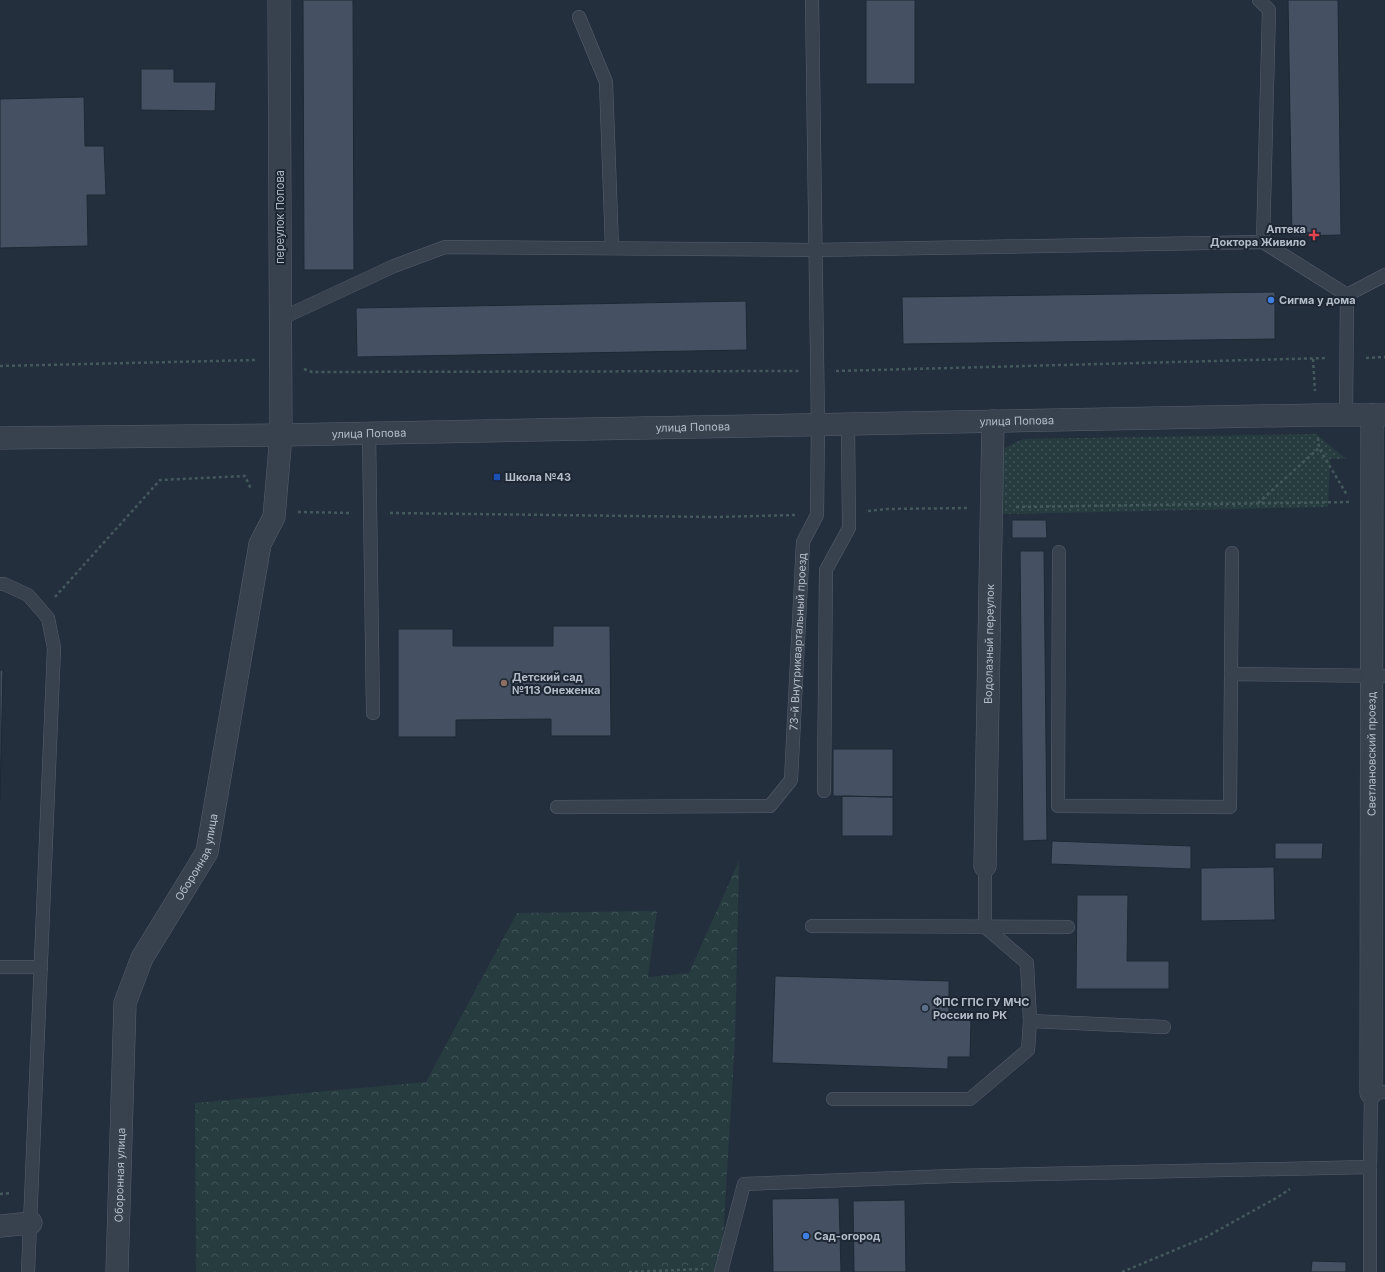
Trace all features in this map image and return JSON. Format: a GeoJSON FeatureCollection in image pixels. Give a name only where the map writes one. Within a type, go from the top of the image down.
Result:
{"type":"FeatureCollection","features":[{"type":"Feature","properties":{"kind":"street","name":"переулок Попова"},"geometry":{"type":"LineString","coordinates":[[279,0],[281,435]]}},
{"type":"Feature","properties":{"kind":"street","name":"улица Попова"},"geometry":{"type":"LineString","coordinates":[[0,438],[281,435],[1379,415]]}},
{"type":"Feature","properties":{"kind":"street","name":"Светлановский проезд"},"geometry":{"type":"LineString","coordinates":[[1378,1092],[1378,675],[1372,501],[1379,415]]}},
{"type":"Feature","properties":{"kind":"street","name":"Водолазный переулок"},"geometry":{"type":"LineString","coordinates":[[985,866],[993,422]]}},
{"type":"Feature","properties":{"kind":"street","name":"Оборонная улица"},"geometry":{"type":"LineString","coordinates":[[117,1272],[125,1003],[142,958],[207,852],[260,544],[274,517],[281,435]]}},
{"type":"Feature","properties":{"kind":"street"},"geometry":{"type":"LineString","coordinates":[[0,1226],[31,1223]]}},
{"type":"Feature","properties":{"kind":"lane","name":"73-й Внутриквартальный проезд"},"geometry":{"type":"LineString","coordinates":[[557,807],[770,806],[791,780],[803,542],[817,515],[818,425],[812,0]]}},
{"type":"Feature","properties":{"kind":"lane"},"geometry":{"type":"LineString","coordinates":[[1259,0],[1269,10],[1263,242]]}},
{"type":"Feature","properties":{"kind":"lane"},"geometry":{"type":"LineString","coordinates":[[579,17],[606,82],[612,248]]}},
{"type":"Feature","properties":{"kind":"lane"},"geometry":{"type":"LineString","coordinates":[[280,319],[394,266],[446,247],[815,250],[1263,242],[1347,295]]}},
{"type":"Feature","properties":{"kind":"lane"},"geometry":{"type":"LineString","coordinates":[[1347,295],[1385,275]]}},
{"type":"Feature","properties":{"kind":"lane"},"geometry":{"type":"LineString","coordinates":[[1346,415],[1347,295]]}},
{"type":"Feature","properties":{"kind":"lane"},"geometry":{"type":"LineString","coordinates":[[824,791],[826,570],[849,528],[848,424]]}},
{"type":"Feature","properties":{"kind":"lane"},"geometry":{"type":"LineString","coordinates":[[369,433],[372,713]]}},
{"type":"Feature","properties":{"kind":"lane"},"geometry":{"type":"LineString","coordinates":[[1059,552],[1058,806],[1230,807],[1232,553]]}},
{"type":"Feature","properties":{"kind":"lane"},"geometry":{"type":"LineString","coordinates":[[0,584],[4,584],[28,595],[48,618],[54,648],[28,1272]]}},
{"type":"Feature","properties":{"kind":"lane"},"geometry":{"type":"LineString","coordinates":[[1230,674],[1378,675]]}},
{"type":"Feature","properties":{"kind":"lane"},"geometry":{"type":"LineString","coordinates":[[984,927],[985,866]]}},
{"type":"Feature","properties":{"kind":"lane"},"geometry":{"type":"LineString","coordinates":[[812,926],[1068,927]]}},
{"type":"Feature","properties":{"kind":"lane"},"geometry":{"type":"LineString","coordinates":[[833,1099],[970,1099],[1028,1050],[1030,1021],[1027,963],[984,927]]}},
{"type":"Feature","properties":{"kind":"lane"},"geometry":{"type":"LineString","coordinates":[[0,967],[41,967]]}},
{"type":"Feature","properties":{"kind":"lane"},"geometry":{"type":"LineString","coordinates":[[1030,1021],[1164,1027]]}},
{"type":"Feature","properties":{"kind":"lane"},"geometry":{"type":"LineString","coordinates":[[1370,1272],[1370,1167],[1378,1092]]}},
{"type":"Feature","properties":{"kind":"lane"},"geometry":{"type":"LineString","coordinates":[[721,1270],[744,1184],[944,1177],[1370,1167]]}},
{"type":"Feature","properties":{"kind":"path"},"geometry":{"type":"LineString","coordinates":[[0,366],[280,359],[312,372],[817,371],[1346,358]]}},
{"type":"Feature","properties":{"kind":"path"},"geometry":{"type":"LineString","coordinates":[[1258,503],[1319,448]]}},
{"type":"Feature","properties":{"kind":"path"},"geometry":{"type":"LineString","coordinates":[[42,611],[160,480],[245,476],[262,512],[715,517],[817,515]]}},
{"type":"Feature","properties":{"kind":"path"},"geometry":{"type":"LineString","coordinates":[[849,513],[887,509],[1372,501]]}},
{"type":"Feature","properties":{"kind":"path"},"geometry":{"type":"LineString","coordinates":[[1122,1272],[1206,1237],[1291,1189]]}},
{"type":"Feature","properties":{"kind":"path"},"geometry":{"type":"LineString","coordinates":[[629,1272],[721,1270]]}},
{"type":"Feature","properties":{"kind":"green space"},"geometry":{"type":"Polygon","coordinates":[[[1316,434],[1346,459],[1330,459],[1328,507],[999,514],[998,464],[1005,448],[1023,439],[1316,434]]]}},
{"type":"Feature","properties":{"kind":"green space"},"geometry":{"type":"Polygon","coordinates":[[[739,861],[735,1040],[721,1272],[196,1272],[195,1103],[426,1082],[517,913],[657,911],[648,977],[689,973],[739,861]]]}},
{"type":"Feature","properties":{"kind":"building"},"geometry":{"type":"Polygon","coordinates":[[[303,0],[353,0],[354,270],[304,270],[303,0]]]}},
{"type":"Feature","properties":{"kind":"building"},"geometry":{"type":"Polygon","coordinates":[[[866,0],[915,0],[915,84],[866,84],[866,0]]]}},
{"type":"Feature","properties":{"kind":"building"},"geometry":{"type":"Polygon","coordinates":[[[1288,0],[1338,0],[1341,235],[1292,236],[1288,0]]]}},
{"type":"Feature","properties":{"kind":"building"},"geometry":{"type":"Polygon","coordinates":[[[141,69],[174,69],[174,82],[216,82],[215,111],[141,110],[141,69]]]}},
{"type":"Feature","properties":{"kind":"building"},"geometry":{"type":"Polygon","coordinates":[[[84,97],[85,146],[104,146],[106,195],[87,195],[88,246],[0,248],[0,99],[84,97]]]}},
{"type":"Feature","properties":{"kind":"building"},"geometry":{"type":"Polygon","coordinates":[[[1275,292],[1275,339],[903,344],[902,297],[1275,292]]]}},
{"type":"Feature","properties":{"kind":"building"},"geometry":{"type":"Polygon","coordinates":[[[746,301],[747,350],[357,357],[356,308],[746,301]]]}},
{"type":"Feature","properties":{"kind":"building"},"geometry":{"type":"Polygon","coordinates":[[[1012,520],[1046,520],[1047,538],[1012,538],[1012,520]]]}},
{"type":"Feature","properties":{"kind":"building"},"geometry":{"type":"Polygon","coordinates":[[[1020,551],[1044,551],[1047,840],[1023,841],[1020,551]]]}},
{"type":"Feature","properties":{"kind":"building","name":"Детский сад №113 Онеженка"},"geometry":{"type":"Polygon","coordinates":[[[553,626],[610,626],[611,736],[551,736],[551,719],[456,720],[456,737],[398,737],[398,629],[453,629],[453,646],[553,646],[553,626]]]}},
{"type":"Feature","properties":{"kind":"building"},"geometry":{"type":"Polygon","coordinates":[[[0,670],[3,670],[0,800],[0,670]]]}},
{"type":"Feature","properties":{"kind":"building"},"geometry":{"type":"Polygon","coordinates":[[[833,749],[893,749],[893,797],[833,796],[833,749]]]}},
{"type":"Feature","properties":{"kind":"building"},"geometry":{"type":"Polygon","coordinates":[[[842,796],[893,797],[893,836],[842,836],[842,796]]]}},
{"type":"Feature","properties":{"kind":"building"},"geometry":{"type":"Polygon","coordinates":[[[1052,841],[1191,846],[1191,869],[1051,864],[1052,841]]]}},
{"type":"Feature","properties":{"kind":"building"},"geometry":{"type":"Polygon","coordinates":[[[1275,843],[1323,843],[1322,859],[1275,859],[1275,843]]]}},
{"type":"Feature","properties":{"kind":"building"},"geometry":{"type":"Polygon","coordinates":[[[1274,867],[1275,920],[1201,921],[1201,868],[1274,867]]]}},
{"type":"Feature","properties":{"kind":"building"},"geometry":{"type":"Polygon","coordinates":[[[1077,895],[1128,895],[1127,961],[1169,961],[1169,989],[1076,989],[1077,895]]]}},
{"type":"Feature","properties":{"kind":"building"},"geometry":{"type":"Polygon","coordinates":[[[775,976],[949,981],[949,1019],[971,1020],[970,1057],[948,1057],[948,1069],[772,1063],[775,976]]]}},
{"type":"Feature","properties":{"kind":"building","name":"Сад-огород"},"geometry":{"type":"Polygon","coordinates":[[[839,1198],[841,1272],[773,1272],[772,1199],[839,1198]]]}},
{"type":"Feature","properties":{"kind":"building"},"geometry":{"type":"Polygon","coordinates":[[[905,1200],[906,1272],[854,1272],[853,1201],[905,1200]]]}},
{"type":"Feature","properties":{"kind":"building"},"geometry":{"type":"Polygon","coordinates":[[[1312,1261],[1346,1262],[1346,1272],[1311,1272],[1312,1261]]]}},
{"type":"Feature","properties":{"kind":"place","name":"Аптека Доктора Живило"},"geometry":{"type":"Point","coordinates":[1314,235]}},
{"type":"Feature","properties":{"kind":"place","name":"Сигма у дома"},"geometry":{"type":"Point","coordinates":[1271,300]}},
{"type":"Feature","properties":{"kind":"place","name":"Школа №43"},"geometry":{"type":"Point","coordinates":[497,477]}},
{"type":"Feature","properties":{"kind":"place","name":"Детский сад №113 Онеженка"},"geometry":{"type":"Point","coordinates":[504,683]}},
{"type":"Feature","properties":{"kind":"place","name":"ФПС ГПС ГУ МЧС России по РК"},"geometry":{"type":"Point","coordinates":[925,1008]}},
{"type":"Feature","properties":{"kind":"place","name":"Сад-огород"},"geometry":{"type":"Point","coordinates":[806,1236]}}]}
